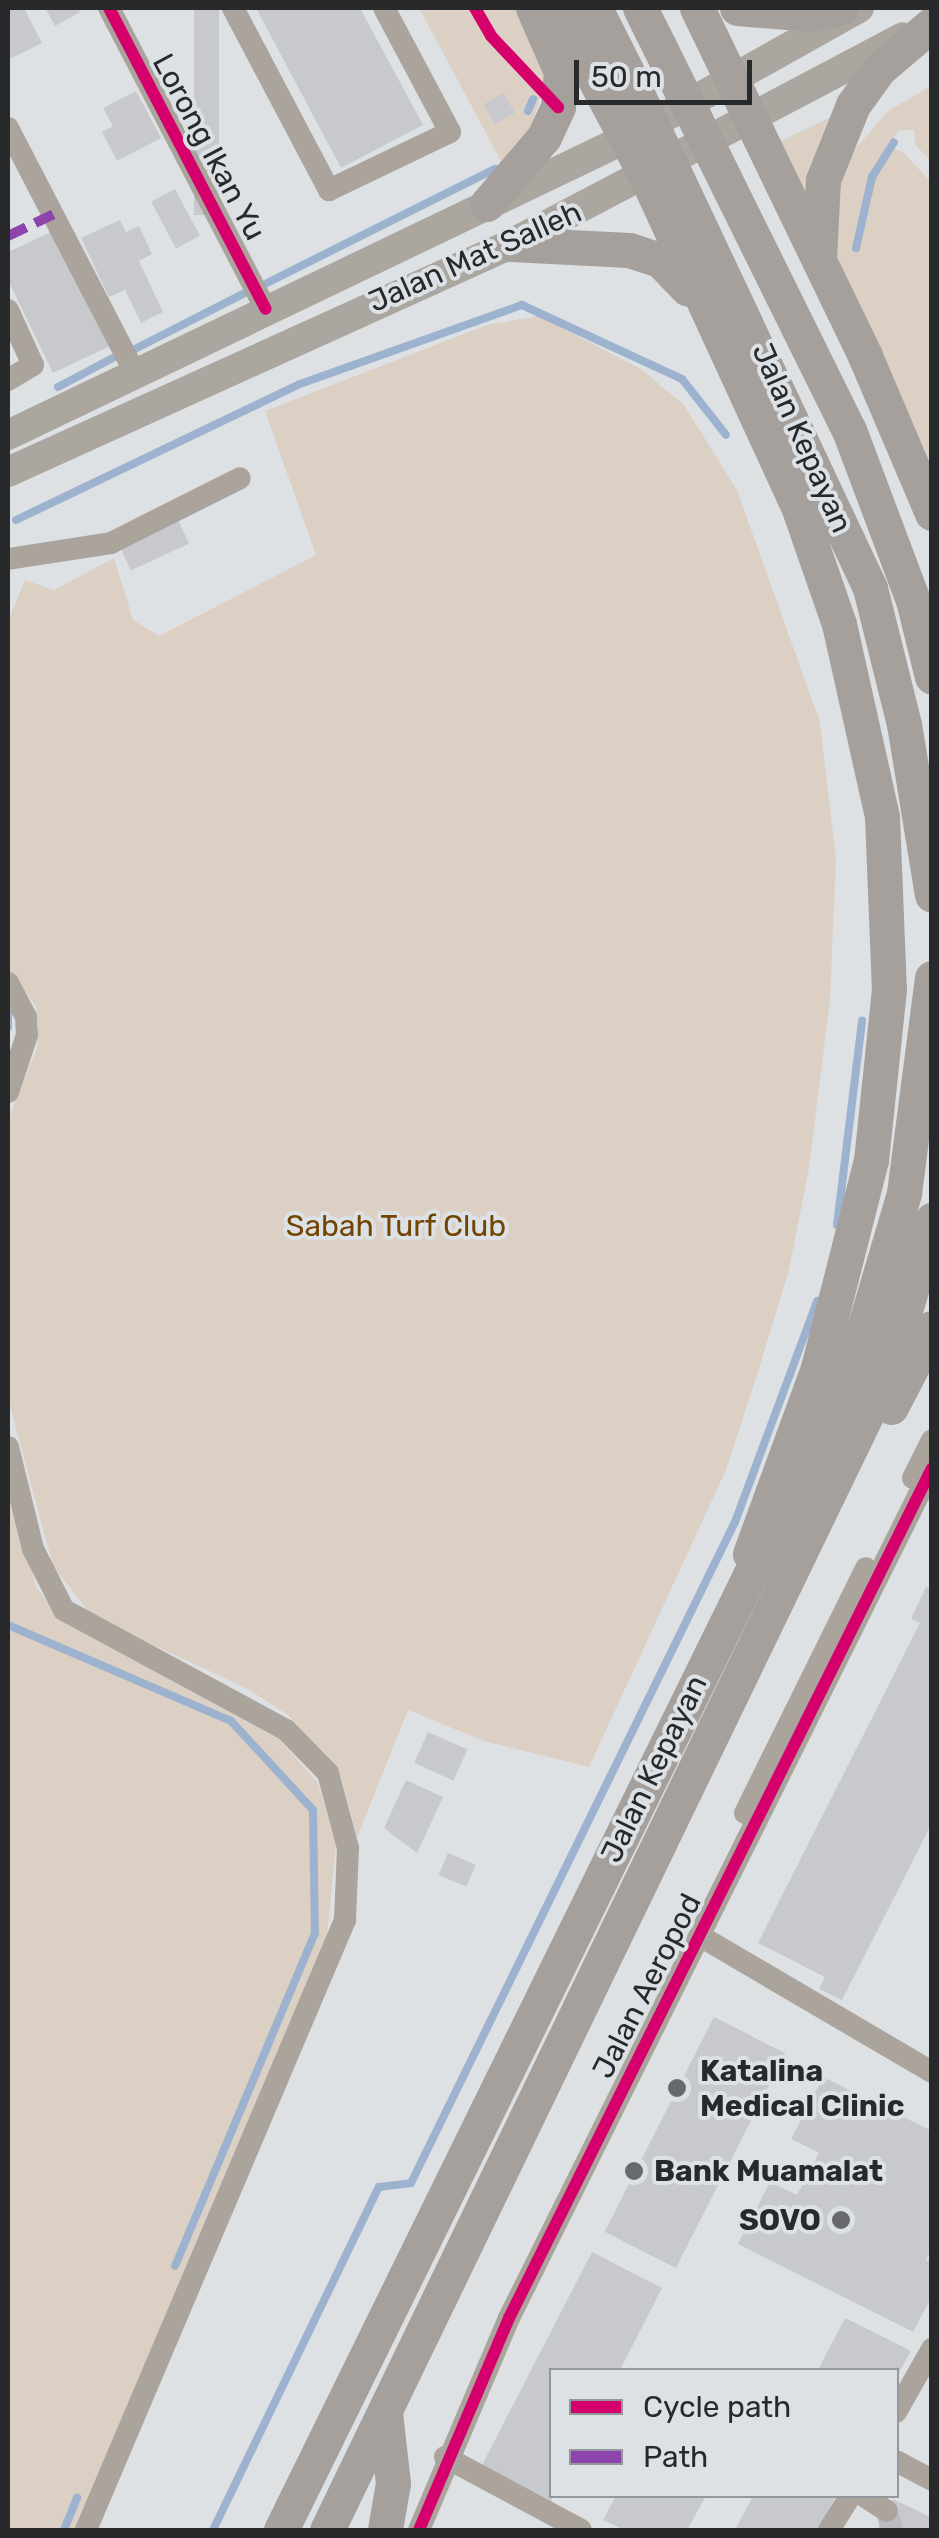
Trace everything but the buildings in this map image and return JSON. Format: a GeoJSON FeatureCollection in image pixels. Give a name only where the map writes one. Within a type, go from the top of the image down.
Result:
{"type":"FeatureCollection","features":[{"type":"Feature","properties":{"kind":"highway"},"geometry":{"type":"LineString","coordinates":[[488,204],[544,138],[558,107],[561,72],[533,8]]}},
{"type":"Feature","properties":{"kind":"highway"},"geometry":{"type":"LineString","coordinates":[[558,8],[646,176],[706,314],[799,509],[840,624],[872,760],[886,866],[886,1056],[870,1160],[849,1264],[818,1368],[750,1542],[750,1575]]}},
{"type":"Feature","properties":{"kind":"highway","name":"Jalan Kepayan"},"geometry":{"type":"LineString","coordinates":[[594,8],[741,304],[870,588],[904,724],[932,895]]}},
{"type":"Feature","properties":{"kind":"highway","name":"Jalan Kepayan"},"geometry":{"type":"LineString","coordinates":[[640,8],[848,430],[912,600],[932,677]]}},
{"type":"Feature","properties":{"kind":"highway"},"geometry":{"type":"LineString","coordinates":[[697,8],[819,269],[866,356],[932,513]]}},
{"type":"Feature","properties":{"kind":"highway"},"geometry":{"type":"LineString","coordinates":[[737,8],[812,14],[840,8]]}},
{"type":"Feature","properties":{"kind":"highway"},"geometry":{"type":"LineString","coordinates":[[819,269],[819,210],[832,150],[879,69],[932,22]]}},
{"type":"Feature","properties":{"kind":"highway"},"geometry":{"type":"LineString","coordinates":[[511,244],[587,243],[660,260],[706,314]]}},
{"type":"Feature","properties":{"kind":"highway","name":"Jalan Kepayan"},"geometry":{"type":"LineString","coordinates":[[327,2530],[886,1374],[903,1263],[911,1144],[932,978]]}},
{"type":"Feature","properties":{"kind":"highway","name":"Jalan Kepayan"},"geometry":{"type":"LineString","coordinates":[[281,2530],[750,1575],[800,1494],[864,1338],[903,1263],[932,1220]]}},
{"type":"Feature","properties":{"kind":"highway"},"geometry":{"type":"LineString","coordinates":[[822,1509],[908,1382],[932,1328]]}},
{"type":"Feature","properties":{"kind":"highway"},"geometry":{"type":"LineString","coordinates":[[384,2412],[393,2483],[385,2530]]}},
{"type":"Feature","properties":{"kind":"main road","name":"Jalan Mat Salleh"},"geometry":{"type":"LineString","coordinates":[[8,434],[626,138],[858,8]]}},
{"type":"Feature","properties":{"kind":"main road","name":"Jalan Mat Salleh"},"geometry":{"type":"LineString","coordinates":[[8,472],[511,244],[932,22]]}},
{"type":"Feature","properties":{"kind":"street","name":"Lorong Ikan Yu"},"geometry":{"type":"LineString","coordinates":[[108,8],[266,308]]}},
{"type":"Feature","properties":{"kind":"street"},"geometry":{"type":"LineString","coordinates":[[234,8],[329,190],[450,132],[384,8]]}},
{"type":"Feature","properties":{"kind":"street"},"geometry":{"type":"LineString","coordinates":[[8,128],[135,373]]}},
{"type":"Feature","properties":{"kind":"street"},"geometry":{"type":"LineString","coordinates":[[8,310],[33,365],[8,380]]}},
{"type":"Feature","properties":{"kind":"street"},"geometry":{"type":"LineString","coordinates":[[10,567],[111,543],[240,478]]}},
{"type":"Feature","properties":{"kind":"street"},"geometry":{"type":"LineString","coordinates":[[8,983],[26,1017],[27,1035],[8,1092]]}},
{"type":"Feature","properties":{"kind":"street"},"geometry":{"type":"LineString","coordinates":[[729,1878],[729,1851],[755,1790],[932,1440]]}},
{"type":"Feature","properties":{"kind":"street"},"geometry":{"type":"LineString","coordinates":[[8,1447],[33,1549],[64,1610],[286,1730],[328,1773],[348,1848],[345,1920],[86,2530]]}},
{"type":"Feature","properties":{"kind":"street","name":"Jalan Aeropod"},"geometry":{"type":"LineString","coordinates":[[419,2530],[446,2457],[932,1468]]}},
{"type":"Feature","properties":{"kind":"street"},"geometry":{"type":"LineString","coordinates":[[700,1936],[932,2072]]}},
{"type":"Feature","properties":{"kind":"street"},"geometry":{"type":"LineString","coordinates":[[899,2408],[924,2376],[932,2349]]}},
{"type":"Feature","properties":{"kind":"street"},"geometry":{"type":"LineString","coordinates":[[446,2457],[563,2508],[581,2530]]}},
{"type":"Feature","properties":{"kind":"street"},"geometry":{"type":"LineString","coordinates":[[899,2463],[932,2480]]}},
{"type":"Feature","properties":{"kind":"street"},"geometry":{"type":"LineString","coordinates":[[829,2530],[849,2498]]}},
{"type":"Feature","properties":{"kind":"street"},"geometry":{"type":"LineString","coordinates":[[867,2498],[886,2510]]}},
{"type":"Feature","properties":{"kind":"green space"},"geometry":{"type":"Polygon","coordinates":[[[419,8],[521,8],[547,73],[531,129],[502,163],[419,8]]]}},
{"type":"Feature","properties":{"kind":"green space"},"geometry":{"type":"Polygon","coordinates":[[[931,86],[931,162],[915,144],[914,130],[900,130],[886,146],[903,152],[931,182],[931,463],[832,245],[842,169],[888,111],[931,86]]]}},
{"type":"Feature","properties":{"kind":"green space"},"geometry":{"type":"Polygon","coordinates":[[[839,113],[805,194],[769,147],[839,113]]]}},
{"type":"Feature","properties":{"kind":"green space","name":"Sabah Turf Club"},"geometry":{"type":"Polygon","coordinates":[[[539,316],[641,369],[684,405],[737,490],[820,722],[836,859],[830,1000],[809,1168],[789,1270],[758,1372],[726,1470],[589,1767],[484,1741],[408,1710],[357,1838],[341,1776],[288,1715],[248,1689],[93,1617],[53,1566],[8,1399],[8,1120],[37,1048],[38,1025],[36,1006],[8,972],[8,621],[25,580],[54,590],[114,558],[133,620],[159,636],[316,555],[265,411],[487,325],[539,316]]]}},
{"type":"Feature","properties":{"kind":"green space"},"geometry":{"type":"Polygon","coordinates":[[[8,1487],[36,1587],[67,1624],[280,1740],[318,1783],[336,1845],[327,1936],[75,2530],[8,2530],[8,1487]]]}},
{"type":"Feature","properties":{"kind":"waterway"},"geometry":{"type":"LineString","coordinates":[[528,111],[533,99]]}},
{"type":"Feature","properties":{"kind":"waterway"},"geometry":{"type":"LineString","coordinates":[[856,248],[872,177],[894,142]]}},
{"type":"Feature","properties":{"kind":"waterway"},"geometry":{"type":"LineString","coordinates":[[267,283],[495,169]]}},
{"type":"Feature","properties":{"kind":"waterway"},"geometry":{"type":"LineString","coordinates":[[135,349],[245,293]]}},
{"type":"Feature","properties":{"kind":"waterway"},"geometry":{"type":"LineString","coordinates":[[16,520],[300,384],[522,305],[682,379],[726,435]]}},
{"type":"Feature","properties":{"kind":"waterway"},"geometry":{"type":"LineString","coordinates":[[58,387],[113,358]]}},
{"type":"Feature","properties":{"kind":"waterway"},"geometry":{"type":"LineString","coordinates":[[8,1014],[8,1027]]}},
{"type":"Feature","properties":{"kind":"waterway"},"geometry":{"type":"LineString","coordinates":[[837,1225],[862,1021]]}},
{"type":"Feature","properties":{"kind":"waterway"},"geometry":{"type":"LineString","coordinates":[[213,2530],[379,2187],[411,2183],[735,1522],[817,1301]]}},
{"type":"Feature","properties":{"kind":"waterway"},"geometry":{"type":"LineString","coordinates":[[8,1625],[231,1721],[313,1810],[315,1933],[175,2266]]}},
{"type":"Feature","properties":{"kind":"waterway"},"geometry":{"type":"LineString","coordinates":[[64,2530],[77,2498]]}},
{"type":"Feature","properties":{"kind":"tunnel"},"geometry":{"type":"LineString","coordinates":[[887,2511],[892,2530]]}},
{"type":"Feature","properties":{"kind":"marked path"},"geometry":{"type":"LineString","coordinates":[[8,236],[54,214]]}},
{"type":"Feature","properties":{"kind":"cycle path"},"geometry":{"type":"LineString","coordinates":[[109,8],[266,309]]}},
{"type":"Feature","properties":{"kind":"cycle path"},"geometry":{"type":"LineString","coordinates":[[475,8],[491,36],[558,107]]}},
{"type":"Feature","properties":{"kind":"cycle path"},"geometry":{"type":"LineString","coordinates":[[419,2530],[509,2318],[932,1468]]}},
{"type":"Feature","properties":{"kind":"place","name":"Katalina Medical Clinic"},"geometry":{"type":"Point","coordinates":[677,2088]}},
{"type":"Feature","properties":{"kind":"place","name":"Bank Muamalat"},"geometry":{"type":"Point","coordinates":[634,2171]}},
{"type":"Feature","properties":{"kind":"place","name":"SOVO"},"geometry":{"type":"Point","coordinates":[841,2220]}}]}
